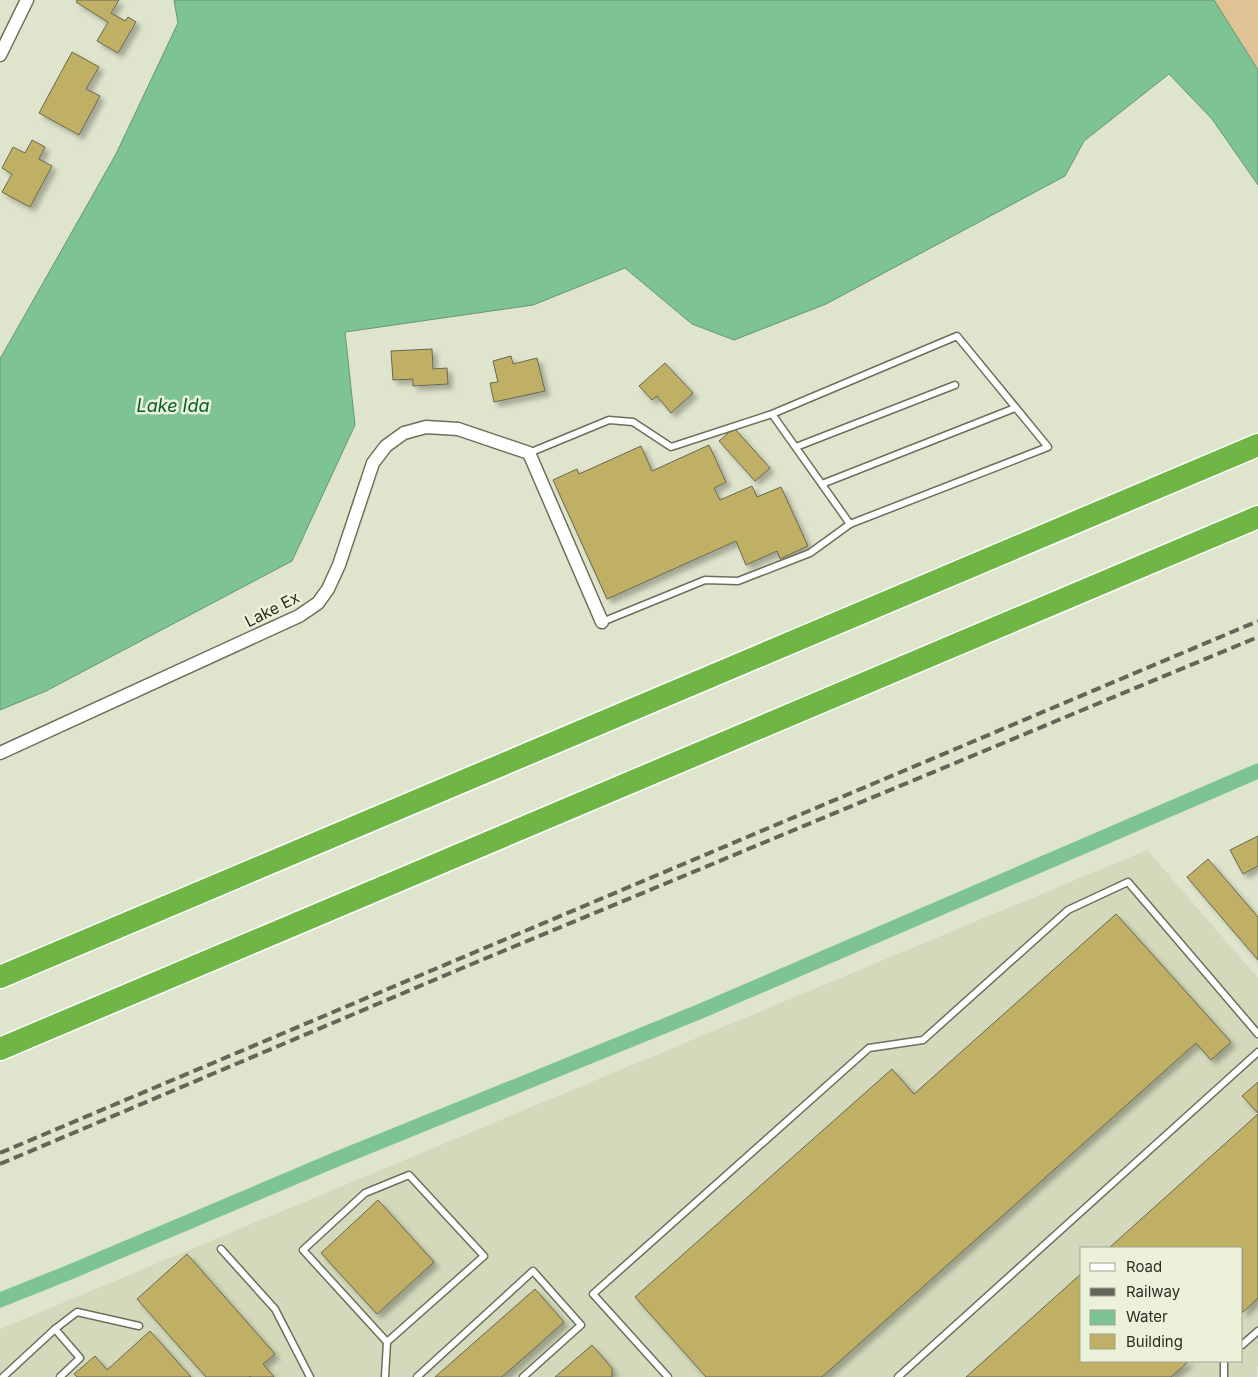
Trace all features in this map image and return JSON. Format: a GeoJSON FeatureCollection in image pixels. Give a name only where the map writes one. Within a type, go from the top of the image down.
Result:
{"type":"FeatureCollection","features":[{"type":"Feature","properties":{"kind":"highway"},"geometry":{"type":"LineString","coordinates":[[0,977],[1258,445]]}},
{"type":"Feature","properties":{"kind":"highway"},"geometry":{"type":"LineString","coordinates":[[0,1049],[1258,517]]}},
{"type":"Feature","properties":{"kind":"street"},"geometry":{"type":"LineString","coordinates":[[0,55],[27,0]]}},
{"type":"Feature","properties":{"kind":"street","name":"Lake Ex"},"geometry":{"type":"LineString","coordinates":[[0,754],[299,616],[318,602],[328,589],[339,565],[373,463],[386,446],[404,433],[426,427],[458,429],[529,453]]}},
{"type":"Feature","properties":{"kind":"street"},"geometry":{"type":"LineString","coordinates":[[529,453],[602,622]]}},
{"type":"Feature","properties":{"kind":"lane"},"geometry":{"type":"LineString","coordinates":[[529,453],[609,420],[634,422],[671,447],[772,414],[957,336],[1048,448],[850,524],[810,553],[738,581],[705,580],[602,622]]}},
{"type":"Feature","properties":{"kind":"lane"},"geometry":{"type":"LineString","coordinates":[[796,447],[955,385]]}},
{"type":"Feature","properties":{"kind":"lane"},"geometry":{"type":"LineString","coordinates":[[822,484],[1015,408]]}},
{"type":"Feature","properties":{"kind":"lane"},"geometry":{"type":"LineString","coordinates":[[772,414],[850,524]]}},
{"type":"Feature","properties":{"kind":"lane"},"geometry":{"type":"LineString","coordinates":[[668,1377],[593,1294],[869,1048],[924,1040],[1068,910],[1128,882],[1258,1034]]}},
{"type":"Feature","properties":{"kind":"lane"},"geometry":{"type":"LineString","coordinates":[[898,1377],[1258,1052]]}},
{"type":"Feature","properties":{"kind":"lane"},"geometry":{"type":"LineString","coordinates":[[385,1377],[387,1342],[484,1256],[409,1175],[365,1193],[303,1250],[387,1342]]}},
{"type":"Feature","properties":{"kind":"lane"},"geometry":{"type":"LineString","coordinates":[[221,1249],[275,1309],[310,1377]]}},
{"type":"Feature","properties":{"kind":"lane"},"geometry":{"type":"LineString","coordinates":[[417,1377],[533,1271],[581,1325],[523,1377]]}},
{"type":"Feature","properties":{"kind":"lane"},"geometry":{"type":"LineString","coordinates":[[3,1377],[55,1329],[77,1312],[139,1326]]}},
{"type":"Feature","properties":{"kind":"lane"},"geometry":{"type":"LineString","coordinates":[[55,1329],[80,1358],[60,1377]]}},
{"type":"Feature","properties":{"kind":"lane"},"geometry":{"type":"LineString","coordinates":[[1243,1344],[1258,1331]]}},
{"type":"Feature","properties":{"kind":"lane"},"geometry":{"type":"LineString","coordinates":[[1224,1362],[1224,1377]]}},
{"type":"Feature","properties":{"kind":"shaded area"},"geometry":{"type":"Polygon","coordinates":[[[1214,0],[1258,0],[1258,70],[1214,0]]]}},
{"type":"Feature","properties":{"kind":"shaded area"},"geometry":{"type":"Polygon","coordinates":[[[1147,850],[1258,978],[1257,1377],[0,1377],[0,1329],[1147,850]]]}},
{"type":"Feature","properties":{"kind":"water","name":"Lake Ida"},"geometry":{"type":"Polygon","coordinates":[[[174,0],[1214,0],[1258,70],[1258,185],[1212,119],[1169,74],[1084,141],[1065,176],[826,304],[734,340],[692,324],[625,268],[533,305],[345,332],[355,425],[292,561],[46,691],[0,710],[0,359],[116,154],[178,23],[174,0]]]}},
{"type":"Feature","properties":{"kind":"building"},"geometry":{"type":"Polygon","coordinates":[[[77,0],[119,0],[111,13],[125,21],[128,17],[136,22],[118,53],[97,41],[108,22],[76,2],[77,0]]]}},
{"type":"Feature","properties":{"kind":"building"},"geometry":{"type":"Polygon","coordinates":[[[72,52],[99,67],[86,89],[100,96],[79,135],[39,113],[72,52]]]}},
{"type":"Feature","properties":{"kind":"building"},"geometry":{"type":"Polygon","coordinates":[[[32,140],[45,147],[39,159],[52,166],[30,207],[2,192],[12,174],[2,168],[13,147],[25,153],[32,140]]]}},
{"type":"Feature","properties":{"kind":"building"},"geometry":{"type":"Polygon","coordinates":[[[432,349],[433,369],[447,368],[448,384],[413,386],[413,379],[393,380],[391,351],[432,349]]]}},
{"type":"Feature","properties":{"kind":"building"},"geometry":{"type":"Polygon","coordinates":[[[511,356],[513,364],[537,358],[545,391],[494,402],[490,383],[498,382],[493,361],[511,356]]]}},
{"type":"Feature","properties":{"kind":"building"},"geometry":{"type":"Polygon","coordinates":[[[665,363],[693,393],[671,413],[657,396],[652,400],[639,386],[665,363]]]}},
{"type":"Feature","properties":{"kind":"building"},"geometry":{"type":"Polygon","coordinates":[[[734,428],[770,468],[755,481],[719,441],[734,428]]]}},
{"type":"Feature","properties":{"kind":"building"},"geometry":{"type":"Polygon","coordinates":[[[709,445],[726,482],[714,488],[720,500],[752,486],[757,497],[781,487],[808,546],[780,559],[777,551],[746,565],[736,541],[607,599],[553,480],[577,469],[579,474],[641,446],[652,471],[709,445]]]}},
{"type":"Feature","properties":{"kind":"building"},"geometry":{"type":"Polygon","coordinates":[[[1258,836],[1258,866],[1243,874],[1230,850],[1258,836]]]}},
{"type":"Feature","properties":{"kind":"building"},"geometry":{"type":"Polygon","coordinates":[[[1208,859],[1258,917],[1258,960],[1187,877],[1208,859]]]}},
{"type":"Feature","properties":{"kind":"building"},"geometry":{"type":"Polygon","coordinates":[[[1116,914],[1231,1042],[1211,1060],[1196,1043],[822,1377],[706,1377],[635,1297],[892,1069],[914,1094],[1116,914]]]}},
{"type":"Feature","properties":{"kind":"building"},"geometry":{"type":"Polygon","coordinates":[[[1258,1082],[1258,1113],[1242,1096],[1258,1082]]]}},
{"type":"Feature","properties":{"kind":"building"},"geometry":{"type":"Polygon","coordinates":[[[1258,1114],[1258,1298],[1243,1312],[1243,1247],[1110,1247],[1258,1114]]]}},
{"type":"Feature","properties":{"kind":"building"},"geometry":{"type":"Polygon","coordinates":[[[378,1200],[434,1262],[377,1314],[321,1253],[378,1200]]]}},
{"type":"Feature","properties":{"kind":"building"},"geometry":{"type":"Polygon","coordinates":[[[187,1254],[275,1354],[263,1364],[274,1377],[206,1377],[137,1299],[187,1254]]]}},
{"type":"Feature","properties":{"kind":"building"},"geometry":{"type":"Polygon","coordinates":[[[1080,1275],[1080,1362],[1188,1362],[1171,1377],[966,1377],[1080,1275]]]}},
{"type":"Feature","properties":{"kind":"building"},"geometry":{"type":"Polygon","coordinates":[[[535,1289],[564,1322],[502,1377],[435,1377],[535,1289]]]}},
{"type":"Feature","properties":{"kind":"building"},"geometry":{"type":"Polygon","coordinates":[[[150,1331],[191,1377],[77,1377],[74,1374],[95,1356],[107,1370],[150,1331]]]}},
{"type":"Feature","properties":{"kind":"building"},"geometry":{"type":"Polygon","coordinates":[[[592,1345],[612,1368],[612,1377],[555,1377],[592,1345]]]}},
{"type":"Feature","properties":{"kind":"waterway"},"geometry":{"type":"LineString","coordinates":[[0,1300],[337,1159],[701,1011],[1258,771]]}},
{"type":"Feature","properties":{"kind":"railway"},"geometry":{"type":"LineString","coordinates":[[0,1153],[1258,621]]}},
{"type":"Feature","properties":{"kind":"railway"},"geometry":{"type":"LineString","coordinates":[[0,1164],[460,969],[1258,637]]}}]}
